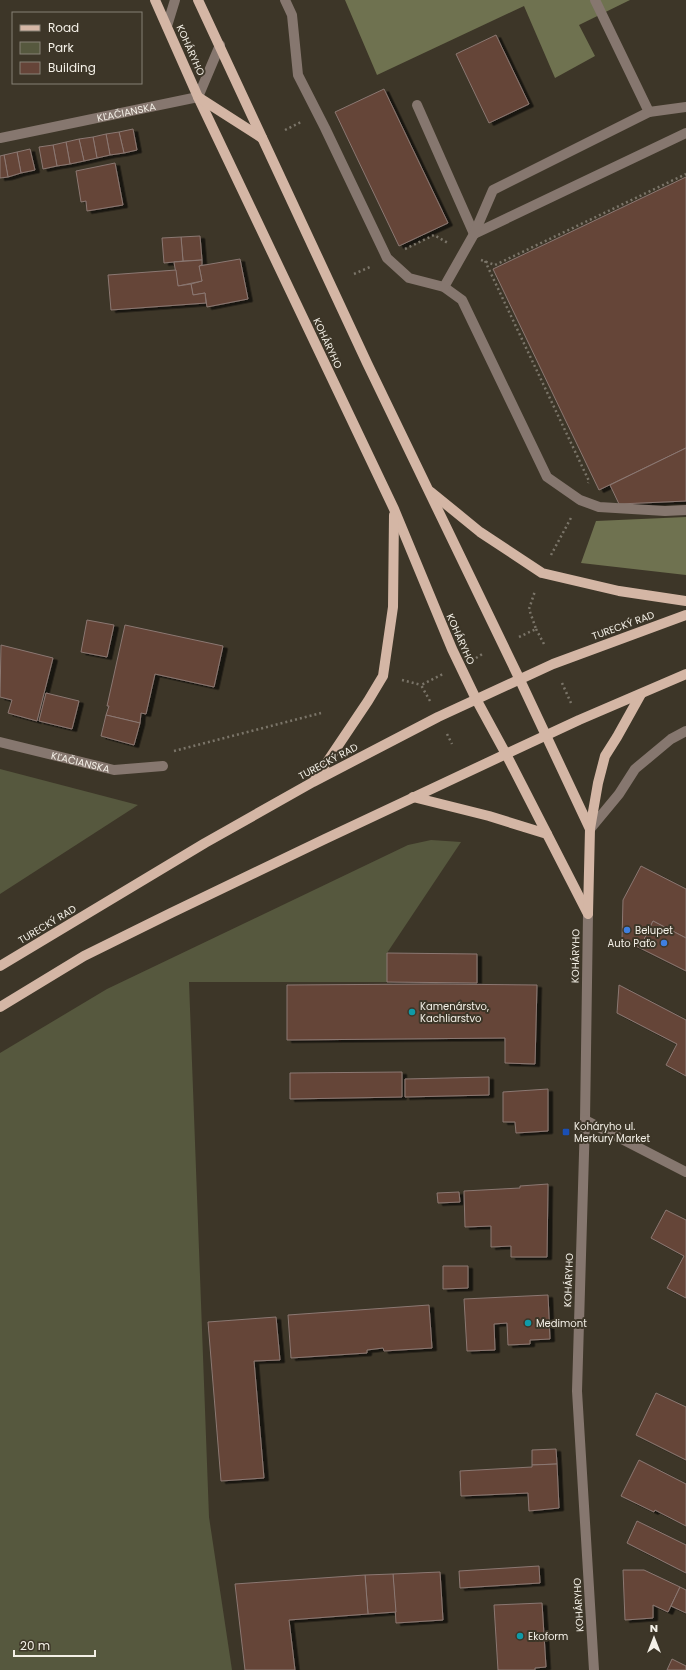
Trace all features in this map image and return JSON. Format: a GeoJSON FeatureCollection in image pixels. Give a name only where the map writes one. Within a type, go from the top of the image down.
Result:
{"type":"FeatureCollection","features":[{"type":"Feature","properties":{"kind":"main road","name":"KOHÁRYHO"},"geometry":{"type":"LineString","coordinates":[[154,0],[198,97],[394,509],[452,648],[476,699],[588,914]]}},
{"type":"Feature","properties":{"kind":"main road"},"geometry":{"type":"LineString","coordinates":[[198,0],[367,364],[519,678],[590,829]]}},
{"type":"Feature","properties":{"kind":"main road"},"geometry":{"type":"LineString","coordinates":[[198,97],[263,139]]}},
{"type":"Feature","properties":{"kind":"main road"},"geometry":{"type":"LineString","coordinates":[[428,490],[480,532],[542,573],[619,591],[686,601]]}},
{"type":"Feature","properties":{"kind":"main road"},"geometry":{"type":"LineString","coordinates":[[314,782],[383,676],[394,607],[394,509]]}},
{"type":"Feature","properties":{"kind":"main road","name":"TURECKÝ RAD"},"geometry":{"type":"LineString","coordinates":[[0,966],[205,843],[314,782],[438,716],[519,678],[686,615]]}},
{"type":"Feature","properties":{"kind":"main road"},"geometry":{"type":"LineString","coordinates":[[0,1007],[84,956],[413,797],[579,720],[686,674]]}},
{"type":"Feature","properties":{"kind":"main road"},"geometry":{"type":"LineString","coordinates":[[588,914],[590,829],[598,783],[605,756],[641,694]]}},
{"type":"Feature","properties":{"kind":"main road"},"geometry":{"type":"LineString","coordinates":[[413,797],[489,816],[547,834]]}},
{"type":"Feature","properties":{"kind":"street"},"geometry":{"type":"LineString","coordinates":[[167,26],[175,0]]}},
{"type":"Feature","properties":{"kind":"street"},"geometry":{"type":"LineString","coordinates":[[284,0],[292,15],[298,75],[326,128],[388,258],[409,278],[444,287],[462,300],[547,477],[580,500],[599,507],[665,511],[686,510]]}},
{"type":"Feature","properties":{"kind":"street"},"geometry":{"type":"LineString","coordinates":[[595,0],[649,112]]}},
{"type":"Feature","properties":{"kind":"street"},"geometry":{"type":"LineString","coordinates":[[198,97],[220,45]]}},
{"type":"Feature","properties":{"kind":"street","name":"KĽAČIANSKA"},"geometry":{"type":"LineString","coordinates":[[0,138],[198,97]]}},
{"type":"Feature","properties":{"kind":"street"},"geometry":{"type":"LineString","coordinates":[[417,106],[474,234]]}},
{"type":"Feature","properties":{"kind":"street"},"geometry":{"type":"LineString","coordinates":[[444,287],[474,234],[493,190],[649,112],[686,107]]}},
{"type":"Feature","properties":{"kind":"street"},"geometry":{"type":"LineString","coordinates":[[474,234],[686,133]]}},
{"type":"Feature","properties":{"kind":"street"},"geometry":{"type":"LineString","coordinates":[[590,829],[618,794],[635,769],[672,739],[686,731]]}},
{"type":"Feature","properties":{"kind":"street","name":"KĽAČIANSKA"},"geometry":{"type":"LineString","coordinates":[[0,742],[114,770],[163,766]]}},
{"type":"Feature","properties":{"kind":"street","name":"KOHÁRYHO"},"geometry":{"type":"LineString","coordinates":[[588,914],[577,1391],[594,1670]]}},
{"type":"Feature","properties":{"kind":"street"},"geometry":{"type":"LineString","coordinates":[[584,1120],[686,1172]]}},
{"type":"Feature","properties":{"kind":"path"},"geometry":{"type":"LineString","coordinates":[[485,261],[589,481],[551,555]]}},
{"type":"Feature","properties":{"kind":"path"},"geometry":{"type":"LineString","coordinates":[[537,585],[529,609],[536,629],[546,649]]}},
{"type":"Feature","properties":{"kind":"path"},"geometry":{"type":"LineString","coordinates":[[519,637],[536,629]]}},
{"type":"Feature","properties":{"kind":"path"},"geometry":{"type":"LineString","coordinates":[[474,659],[484,654]]}},
{"type":"Feature","properties":{"kind":"path"},"geometry":{"type":"LineString","coordinates":[[400,680],[421,685],[445,673]]}},
{"type":"Feature","properties":{"kind":"path"},"geometry":{"type":"LineString","coordinates":[[562,683],[572,704]]}},
{"type":"Feature","properties":{"kind":"path"},"geometry":{"type":"LineString","coordinates":[[421,685],[430,703]]}},
{"type":"Feature","properties":{"kind":"path"},"geometry":{"type":"LineString","coordinates":[[163,766],[166,753],[321,713]]}},
{"type":"Feature","properties":{"kind":"path"},"geometry":{"type":"LineString","coordinates":[[447,734],[452,744]]}},
{"type":"Feature","properties":{"kind":"green space"},"geometry":{"type":"Polygon","coordinates":[[[345,0],[630,0],[579,25],[595,56],[555,78],[524,6],[377,75],[345,0]]]}},
{"type":"Feature","properties":{"kind":"green space"},"geometry":{"type":"Polygon","coordinates":[[[686,517],[686,575],[581,563],[596,521],[686,517]]]}},
{"type":"Feature","properties":{"kind":"green space"},"geometry":{"type":"Polygon","coordinates":[[[0,769],[138,805],[0,894],[0,769]]]}},
{"type":"Feature","properties":{"kind":"green space"},"geometry":{"type":"Polygon","coordinates":[[[431,840],[461,842],[387,953],[387,982],[189,982],[209,1517],[232,1670],[0,1670],[0,1053],[107,989],[408,845],[431,840]]]}},
{"type":"Feature","properties":{"kind":"building"},"geometry":{"type":"Polygon","coordinates":[[[496,35],[529,104],[489,123],[456,54],[496,35]]]}},
{"type":"Feature","properties":{"kind":"building"},"geometry":{"type":"Polygon","coordinates":[[[384,89],[448,223],[399,246],[335,112],[384,89]]]}},
{"type":"Feature","properties":{"kind":"building"},"geometry":{"type":"Polygon","coordinates":[[[133,129],[137,150],[124,153],[119,132],[133,129]]]}},
{"type":"Feature","properties":{"kind":"building"},"geometry":{"type":"Polygon","coordinates":[[[119,132],[124,153],[110,155],[106,134],[119,132]]]}},
{"type":"Feature","properties":{"kind":"building"},"geometry":{"type":"Polygon","coordinates":[[[106,134],[110,155],[97,158],[93,137],[106,134]]]}},
{"type":"Feature","properties":{"kind":"building"},"geometry":{"type":"Polygon","coordinates":[[[93,137],[97,158],[84,161],[79,139],[93,137]]]}},
{"type":"Feature","properties":{"kind":"building"},"geometry":{"type":"Polygon","coordinates":[[[79,139],[84,161],[70,164],[66,142],[79,139]]]}},
{"type":"Feature","properties":{"kind":"building"},"geometry":{"type":"Polygon","coordinates":[[[66,142],[70,164],[57,166],[53,145],[66,142]]]}},
{"type":"Feature","properties":{"kind":"building"},"geometry":{"type":"Polygon","coordinates":[[[53,145],[57,166],[43,169],[39,147],[53,145]]]}},
{"type":"Feature","properties":{"kind":"building"},"geometry":{"type":"Polygon","coordinates":[[[30,149],[35,170],[21,173],[17,152],[30,149]]]}},
{"type":"Feature","properties":{"kind":"building"},"geometry":{"type":"Polygon","coordinates":[[[17,152],[21,173],[8,177],[4,155],[17,152]]]}},
{"type":"Feature","properties":{"kind":"building"},"geometry":{"type":"Polygon","coordinates":[[[4,155],[8,177],[0,178],[0,156],[4,155]]]}},
{"type":"Feature","properties":{"kind":"building"},"geometry":{"type":"Polygon","coordinates":[[[115,163],[123,205],[87,211],[86,201],[81,202],[76,171],[115,163]]]}},
{"type":"Feature","properties":{"kind":"building"},"geometry":{"type":"Polygon","coordinates":[[[686,177],[686,448],[599,490],[493,269],[686,177]]]}},
{"type":"Feature","properties":{"kind":"building"},"geometry":{"type":"Polygon","coordinates":[[[200,236],[202,260],[183,261],[181,237],[200,236]]]}},
{"type":"Feature","properties":{"kind":"building"},"geometry":{"type":"Polygon","coordinates":[[[181,237],[183,261],[164,263],[162,238],[181,237]]]}},
{"type":"Feature","properties":{"kind":"building"},"geometry":{"type":"Polygon","coordinates":[[[240,259],[248,299],[207,307],[205,293],[193,295],[191,284],[202,281],[199,266],[240,259]]]}},
{"type":"Feature","properties":{"kind":"building"},"geometry":{"type":"Polygon","coordinates":[[[202,260],[202,265],[199,266],[202,281],[178,286],[174,262],[202,260]]]}},
{"type":"Feature","properties":{"kind":"building"},"geometry":{"type":"Polygon","coordinates":[[[176,270],[178,286],[191,284],[193,295],[205,293],[206,303],[111,310],[108,275],[176,270]]]}},
{"type":"Feature","properties":{"kind":"building"},"geometry":{"type":"Polygon","coordinates":[[[686,448],[686,501],[619,504],[610,485],[686,448]]]}},
{"type":"Feature","properties":{"kind":"building"},"geometry":{"type":"Polygon","coordinates":[[[87,620],[114,625],[107,657],[81,652],[87,620]]]}},
{"type":"Feature","properties":{"kind":"building"},"geometry":{"type":"Polygon","coordinates":[[[125,625],[223,646],[214,687],[155,674],[146,714],[141,713],[140,723],[106,715],[125,625]]]}},
{"type":"Feature","properties":{"kind":"building"},"geometry":{"type":"Polygon","coordinates":[[[1,645],[53,658],[37,721],[8,713],[12,700],[0,697],[1,645]]]}},
{"type":"Feature","properties":{"kind":"building"},"geometry":{"type":"Polygon","coordinates":[[[46,693],[79,701],[72,729],[39,721],[46,693]]]}},
{"type":"Feature","properties":{"kind":"building"},"geometry":{"type":"Polygon","coordinates":[[[106,715],[140,723],[134,745],[101,736],[106,715]]]}},
{"type":"Feature","properties":{"kind":"building"},"geometry":{"type":"Polygon","coordinates":[[[641,866],[686,889],[686,938],[653,921],[640,948],[622,940],[623,900],[641,866]]]}},
{"type":"Feature","properties":{"kind":"building","name":"Auto Paťo"},"geometry":{"type":"Polygon","coordinates":[[[653,921],[686,938],[686,971],[640,948],[653,921]]]}},
{"type":"Feature","properties":{"kind":"building"},"geometry":{"type":"Polygon","coordinates":[[[387,953],[477,954],[477,983],[387,982],[387,953]]]}},
{"type":"Feature","properties":{"kind":"building","name":"Kamenárstvo, Kachliarstvo"},"geometry":{"type":"Polygon","coordinates":[[[287,985],[537,985],[535,1064],[505,1063],[505,1038],[287,1040],[287,985]]]}},
{"type":"Feature","properties":{"kind":"building"},"geometry":{"type":"Polygon","coordinates":[[[619,985],[686,1020],[686,1076],[666,1065],[677,1044],[617,1013],[619,985]]]}},
{"type":"Feature","properties":{"kind":"building"},"geometry":{"type":"Polygon","coordinates":[[[402,1072],[402,1097],[290,1099],[290,1073],[402,1072]]]}},
{"type":"Feature","properties":{"kind":"building"},"geometry":{"type":"Polygon","coordinates":[[[489,1077],[489,1095],[405,1097],[405,1079],[489,1077]]]}},
{"type":"Feature","properties":{"kind":"building"},"geometry":{"type":"Polygon","coordinates":[[[548,1089],[548,1131],[516,1133],[515,1122],[503,1122],[503,1092],[548,1089]]]}},
{"type":"Feature","properties":{"kind":"building"},"geometry":{"type":"Polygon","coordinates":[[[548,1184],[547,1257],[511,1257],[511,1246],[491,1247],[491,1226],[465,1227],[464,1191],[520,1188],[520,1186],[548,1184]]]}},
{"type":"Feature","properties":{"kind":"building"},"geometry":{"type":"Polygon","coordinates":[[[459,1192],[460,1202],[438,1203],[437,1193],[459,1192]]]}},
{"type":"Feature","properties":{"kind":"building"},"geometry":{"type":"Polygon","coordinates":[[[666,1210],[686,1220],[686,1298],[667,1288],[684,1256],[651,1238],[666,1210]]]}},
{"type":"Feature","properties":{"kind":"building"},"geometry":{"type":"Polygon","coordinates":[[[443,1266],[468,1266],[468,1288],[443,1289],[443,1266]]]}},
{"type":"Feature","properties":{"kind":"building","name":"Medimont"},"geometry":{"type":"Polygon","coordinates":[[[548,1295],[550,1339],[530,1340],[530,1344],[508,1345],[507,1323],[494,1324],[495,1350],[467,1351],[464,1299],[548,1295]]]}},
{"type":"Feature","properties":{"kind":"building"},"geometry":{"type":"Polygon","coordinates":[[[429,1305],[432,1348],[384,1351],[383,1348],[367,1350],[367,1353],[291,1358],[288,1315],[429,1305]]]}},
{"type":"Feature","properties":{"kind":"building"},"geometry":{"type":"Polygon","coordinates":[[[276,1317],[280,1360],[254,1361],[264,1478],[221,1481],[208,1322],[276,1317]]]}},
{"type":"Feature","properties":{"kind":"building"},"geometry":{"type":"Polygon","coordinates":[[[656,1393],[686,1407],[686,1460],[636,1435],[656,1393]]]}},
{"type":"Feature","properties":{"kind":"building"},"geometry":{"type":"Polygon","coordinates":[[[556,1449],[557,1464],[532,1465],[532,1450],[556,1449]]]}},
{"type":"Feature","properties":{"kind":"building"},"geometry":{"type":"Polygon","coordinates":[[[639,1460],[686,1484],[686,1526],[655,1510],[654,1512],[621,1496],[639,1460]]]}},
{"type":"Feature","properties":{"kind":"building"},"geometry":{"type":"Polygon","coordinates":[[[557,1464],[559,1508],[529,1511],[528,1493],[461,1496],[460,1471],[557,1464]]]}},
{"type":"Feature","properties":{"kind":"building"},"geometry":{"type":"Polygon","coordinates":[[[637,1521],[686,1545],[686,1573],[627,1543],[637,1521]]]}},
{"type":"Feature","properties":{"kind":"building"},"geometry":{"type":"Polygon","coordinates":[[[539,1566],[540,1583],[460,1588],[459,1571],[539,1566]]]}},
{"type":"Feature","properties":{"kind":"building"},"geometry":{"type":"Polygon","coordinates":[[[623,1570],[644,1570],[680,1587],[668,1612],[653,1605],[653,1618],[625,1620],[623,1570]]]}},
{"type":"Feature","properties":{"kind":"building"},"geometry":{"type":"Polygon","coordinates":[[[440,1572],[443,1620],[396,1623],[393,1574],[440,1572]]]}},
{"type":"Feature","properties":{"kind":"building"},"geometry":{"type":"Polygon","coordinates":[[[393,1574],[396,1612],[368,1614],[365,1575],[393,1574]]]}},
{"type":"Feature","properties":{"kind":"building"},"geometry":{"type":"Polygon","coordinates":[[[365,1575],[368,1614],[289,1620],[295,1670],[245,1670],[235,1584],[365,1575]]]}},
{"type":"Feature","properties":{"kind":"building"},"geometry":{"type":"Polygon","coordinates":[[[680,1587],[686,1590],[686,1613],[671,1606],[680,1587]]]}},
{"type":"Feature","properties":{"kind":"building","name":"Ekoform"},"geometry":{"type":"Polygon","coordinates":[[[542,1603],[546,1667],[535,1668],[535,1670],[498,1670],[494,1605],[542,1603]]]}},
{"type":"Feature","properties":{"kind":"building"},"geometry":{"type":"Polygon","coordinates":[[[672,1659],[686,1666],[686,1670],[667,1670],[672,1659]]]}},
{"type":"Feature","properties":{"kind":"place","name":"Belupet"},"geometry":{"type":"Point","coordinates":[627,930]}},
{"type":"Feature","properties":{"kind":"place","name":"Auto Paťo"},"geometry":{"type":"Point","coordinates":[664,943]}},
{"type":"Feature","properties":{"kind":"place","name":"Kamenárstvo, Kachliarstvo"},"geometry":{"type":"Point","coordinates":[412,1012]}},
{"type":"Feature","properties":{"kind":"place","name":"Koháryho ul. Merkury Market"},"geometry":{"type":"Point","coordinates":[566,1132]}},
{"type":"Feature","properties":{"kind":"place","name":"Medimont"},"geometry":{"type":"Point","coordinates":[528,1323]}},
{"type":"Feature","properties":{"kind":"place","name":"Ekoform"},"geometry":{"type":"Point","coordinates":[520,1636]}}]}
